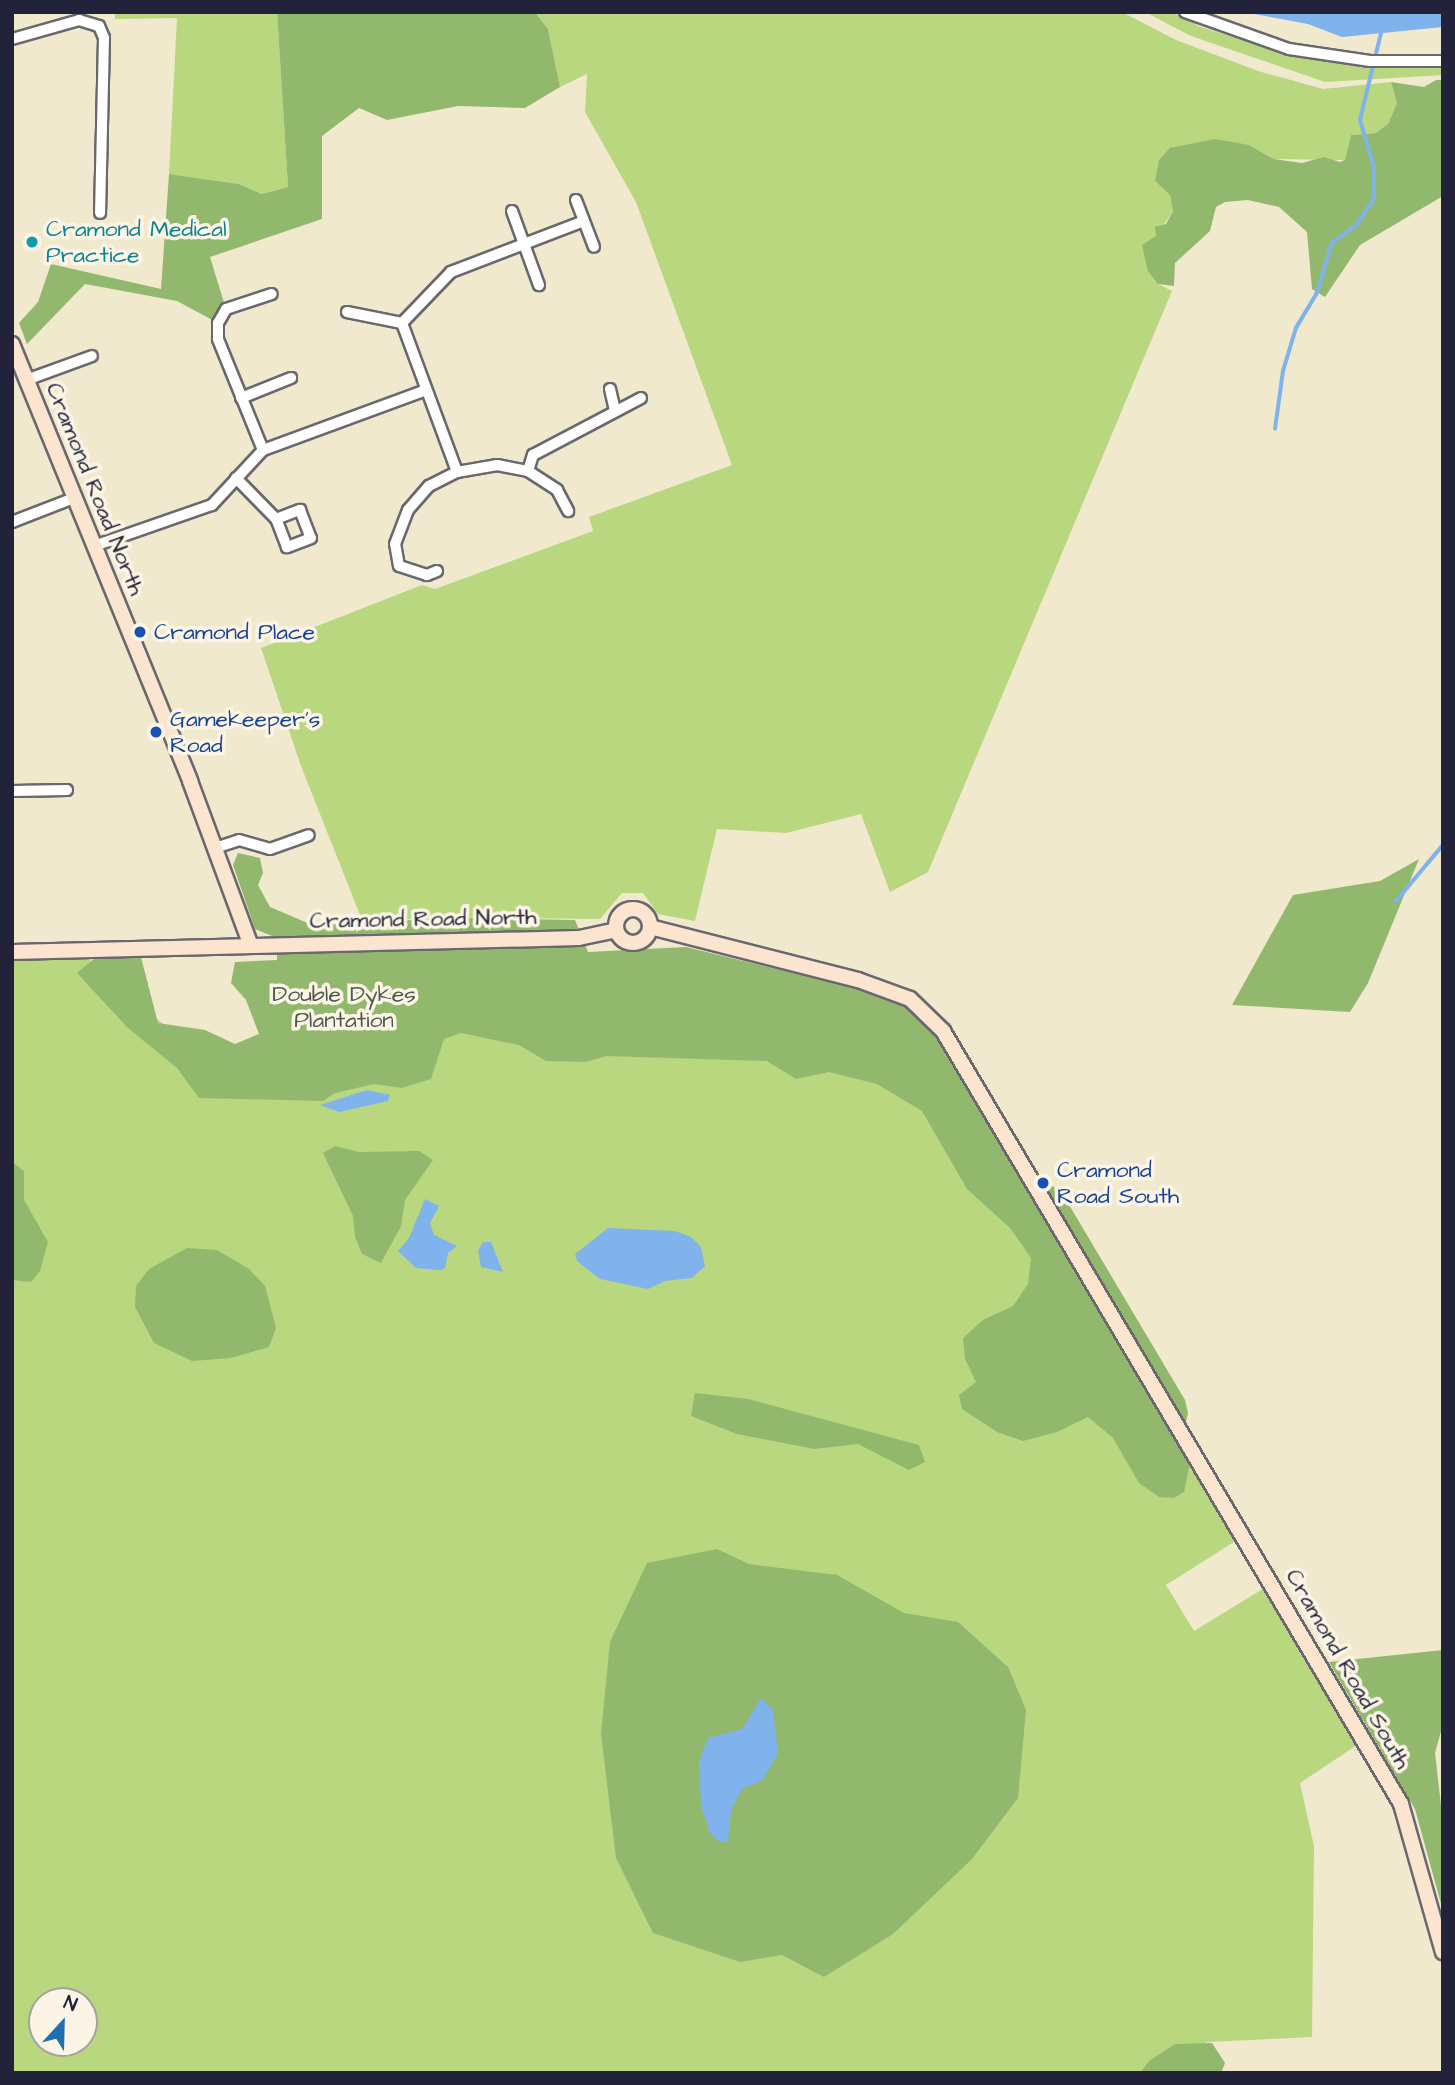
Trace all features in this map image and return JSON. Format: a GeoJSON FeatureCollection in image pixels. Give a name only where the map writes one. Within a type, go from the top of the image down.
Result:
{"type":"FeatureCollection","features":[{"type":"Feature","properties":{"kind":"street"},"geometry":{"type":"LineString","coordinates":[[1185,12],[1289,50],[1370,61],[1443,61]]}},
{"type":"Feature","properties":{"kind":"street"},"geometry":{"type":"LineString","coordinates":[[12,39],[79,20],[99,26],[104,38],[100,213]]}},
{"type":"Feature","properties":{"kind":"street"},"geometry":{"type":"LineString","coordinates":[[576,200],[594,247]]}},
{"type":"Feature","properties":{"kind":"street"},"geometry":{"type":"LineString","coordinates":[[512,211],[539,285]]}},
{"type":"Feature","properties":{"kind":"street"},"geometry":{"type":"LineString","coordinates":[[402,323],[451,272],[584,221]]}},
{"type":"Feature","properties":{"kind":"street"},"geometry":{"type":"LineString","coordinates":[[262,450],[218,339],[218,323],[226,309],[272,294]]}},
{"type":"Feature","properties":{"kind":"street"},"geometry":{"type":"LineString","coordinates":[[347,312],[402,323]]}},
{"type":"Feature","properties":{"kind":"street"},"geometry":{"type":"LineString","coordinates":[[402,323],[457,472]]}},
{"type":"Feature","properties":{"kind":"street","name":"Cramond Road North"},"geometry":{"type":"LineString","coordinates":[[12,344],[215,848],[251,946],[579,938],[617,930]]}},
{"type":"Feature","properties":{"kind":"street","name":"Cramond Road North"},"geometry":{"type":"LineString","coordinates":[[26,380],[92,356]]}},
{"type":"Feature","properties":{"kind":"street"},"geometry":{"type":"LineString","coordinates":[[241,398],[290,378]]}},
{"type":"Feature","properties":{"kind":"street"},"geometry":{"type":"LineString","coordinates":[[610,389],[615,411]]}},
{"type":"Feature","properties":{"kind":"street"},"geometry":{"type":"LineString","coordinates":[[94,546],[212,505],[262,450],[426,390]]}},
{"type":"Feature","properties":{"kind":"street"},"geometry":{"type":"LineString","coordinates":[[528,471],[533,455],[641,398]]}},
{"type":"Feature","properties":{"kind":"street"},"geometry":{"type":"LineString","coordinates":[[437,571],[428,575],[399,566],[395,544],[408,510],[429,486],[457,472],[498,466],[528,471],[557,490],[568,512]]}},
{"type":"Feature","properties":{"kind":"street"},"geometry":{"type":"LineString","coordinates":[[236,478],[276,519]]}},
{"type":"Feature","properties":{"kind":"street"},"geometry":{"type":"LineString","coordinates":[[12,522],[74,498]]}},
{"type":"Feature","properties":{"kind":"street"},"geometry":{"type":"LineString","coordinates":[[12,791],[67,790]]}},
{"type":"Feature","properties":{"kind":"street"},"geometry":{"type":"LineString","coordinates":[[215,848],[239,840],[270,849],[309,835]]}},
{"type":"Feature","properties":{"kind":"street"},"geometry":{"type":"LineString","coordinates":[[633,909],[643,912],[650,927],[646,936],[633,943],[617,930],[619,916],[633,909]]}},
{"type":"Feature","properties":{"kind":"street","name":"Cramond Road South"},"geometry":{"type":"LineString","coordinates":[[650,927],[858,980],[910,999],[926,1012],[959,1056],[1401,1804],[1443,1952]]}},
{"type":"Feature","properties":{"kind":"street"},"geometry":{"type":"LineString","coordinates":[[12,952],[251,946]]}},
{"type":"Feature","properties":{"kind":"green space"},"geometry":{"type":"Polygon","coordinates":[[[115,12],[277,12],[288,187],[262,194],[239,184],[169,174],[177,18],[115,19],[115,12]]]}},
{"type":"Feature","properties":{"kind":"green space"},"geometry":{"type":"Polygon","coordinates":[[[277,12],[535,12],[548,29],[560,87],[525,108],[458,106],[387,120],[359,108],[322,136],[322,219],[210,257],[226,309],[218,323],[177,301],[85,284],[27,344],[19,323],[38,302],[51,264],[161,289],[169,174],[239,184],[262,194],[288,187],[277,12]]]}},
{"type":"Feature","properties":{"kind":"green space"},"geometry":{"type":"Polygon","coordinates":[[[535,12],[1122,12],[1176,40],[1258,71],[1323,89],[1391,82],[1397,103],[1388,124],[1376,133],[1351,135],[1345,160],[1274,159],[1249,145],[1155,181],[1170,195],[1173,211],[1156,236],[1158,284],[1172,291],[928,872],[890,892],[861,814],[786,833],[717,829],[695,921],[658,914],[643,893],[622,893],[600,919],[425,917],[364,925],[301,766],[261,648],[422,585],[435,589],[593,531],[589,517],[732,465],[636,202],[585,112],[587,74],[560,87],[548,29],[535,12]]]}},
{"type":"Feature","properties":{"kind":"green space"},"geometry":{"type":"Polygon","coordinates":[[[1145,12],[1172,12],[1198,26],[1296,57],[1371,66],[1443,65],[1443,75],[1325,82],[1191,36],[1145,12]]]}},
{"type":"Feature","properties":{"kind":"green space"},"geometry":{"type":"Polygon","coordinates":[[[1436,80],[1443,80],[1443,196],[1360,245],[1325,297],[1312,289],[1307,232],[1279,207],[1248,200],[1225,202],[1216,207],[1210,231],[1175,263],[1174,286],[1158,284],[1148,271],[1142,245],[1156,236],[1155,227],[1166,224],[1173,211],[1170,195],[1155,181],[1159,160],[1170,148],[1215,139],[1249,145],[1274,159],[1302,163],[1324,157],[1340,162],[1345,160],[1351,135],[1376,133],[1388,124],[1397,103],[1391,82],[1424,87],[1436,80]]]}},
{"type":"Feature","properties":{"kind":"green space","name":"Double Dykes Plantation"},"geometry":{"type":"Polygon","coordinates":[[[238,853],[260,858],[263,873],[258,885],[270,907],[310,924],[384,925],[425,917],[575,920],[588,952],[686,947],[876,993],[922,1014],[1034,1187],[1052,1186],[1062,1193],[1185,1400],[1188,1413],[1180,1447],[1190,1463],[1184,1492],[1174,1498],[1159,1497],[1139,1483],[1113,1438],[1088,1417],[1057,1432],[1023,1441],[997,1432],[962,1409],[959,1395],[976,1382],[965,1359],[963,1338],[983,1320],[1013,1306],[1028,1284],[1031,1258],[1011,1229],[967,1189],[922,1111],[877,1084],[829,1072],[796,1079],[767,1061],[606,1056],[586,1062],[546,1061],[519,1045],[461,1033],[444,1039],[431,1079],[402,1088],[374,1084],[335,1093],[323,1101],[199,1098],[177,1068],[128,1028],[77,973],[96,957],[141,957],[158,1023],[205,1030],[235,1044],[259,1034],[246,1000],[231,983],[235,962],[277,960],[277,938],[255,929],[233,865],[238,853]]]}},
{"type":"Feature","properties":{"kind":"green space"},"geometry":{"type":"Polygon","coordinates":[[[1419,859],[1368,983],[1350,1012],[1232,1005],[1293,895],[1380,881],[1419,859]]]}},
{"type":"Feature","properties":{"kind":"green space"},"geometry":{"type":"Polygon","coordinates":[[[85,956],[210,1065],[429,1016],[923,1013],[1237,1540],[1166,1585],[1194,1631],[1266,1587],[1357,1745],[1300,1783],[1314,1846],[1312,2037],[1207,2042],[1166,2073],[12,2073],[12,958],[85,956]]]}},
{"type":"Feature","properties":{"kind":"green space"},"geometry":{"type":"Polygon","coordinates":[[[335,1146],[359,1152],[419,1151],[433,1160],[405,1200],[401,1226],[381,1263],[362,1254],[355,1237],[353,1216],[323,1153],[335,1146]]]}},
{"type":"Feature","properties":{"kind":"green space"},"geometry":{"type":"Polygon","coordinates":[[[12,1162],[24,1171],[24,1200],[48,1242],[40,1271],[31,1282],[12,1280],[12,1162]]]}},
{"type":"Feature","properties":{"kind":"green space"},"geometry":{"type":"Polygon","coordinates":[[[187,1248],[217,1250],[249,1269],[265,1286],[276,1328],[269,1347],[231,1358],[192,1361],[154,1343],[135,1307],[136,1286],[149,1269],[187,1248]]]}},
{"type":"Feature","properties":{"kind":"green space"},"geometry":{"type":"Polygon","coordinates":[[[695,1393],[748,1399],[919,1445],[925,1462],[909,1470],[858,1444],[814,1449],[737,1434],[691,1416],[695,1393]]]}},
{"type":"Feature","properties":{"kind":"green space"},"geometry":{"type":"Polygon","coordinates":[[[717,1549],[749,1564],[837,1575],[904,1613],[958,1622],[1008,1667],[1026,1710],[1018,1798],[972,1859],[893,1934],[824,1977],[782,1955],[740,1962],[653,1933],[616,1858],[601,1734],[610,1642],[647,1563],[717,1549]]]}},
{"type":"Feature","properties":{"kind":"green space"},"geometry":{"type":"Polygon","coordinates":[[[1443,1650],[1443,1724],[1435,1753],[1443,1823],[1443,1911],[1415,1809],[1329,1662],[1443,1650]]]}},
{"type":"Feature","properties":{"kind":"green space"},"geometry":{"type":"Polygon","coordinates":[[[1212,2043],[1225,2063],[1221,2073],[1140,2073],[1149,2061],[1175,2044],[1212,2043]]]}},
{"type":"Feature","properties":{"kind":"water"},"geometry":{"type":"Polygon","coordinates":[[[1243,12],[1443,12],[1443,27],[1342,37],[1308,24],[1243,12]]]}},
{"type":"Feature","properties":{"kind":"water"},"geometry":{"type":"Polygon","coordinates":[[[367,1090],[390,1095],[388,1101],[339,1112],[320,1105],[367,1090]]]}},
{"type":"Feature","properties":{"kind":"water"},"geometry":{"type":"Polygon","coordinates":[[[425,1199],[439,1206],[430,1223],[434,1235],[457,1246],[448,1253],[445,1268],[440,1270],[416,1268],[398,1251],[409,1238],[425,1199]]]}},
{"type":"Feature","properties":{"kind":"water"},"geometry":{"type":"Polygon","coordinates":[[[608,1228],[675,1231],[691,1237],[701,1247],[705,1266],[692,1278],[665,1281],[648,1289],[600,1279],[577,1261],[575,1254],[608,1228]]]}},
{"type":"Feature","properties":{"kind":"water"},"geometry":{"type":"Polygon","coordinates":[[[483,1242],[491,1242],[503,1272],[481,1267],[478,1251],[483,1242]]]}},
{"type":"Feature","properties":{"kind":"water"},"geometry":{"type":"Polygon","coordinates":[[[761,1698],[773,1710],[778,1753],[763,1780],[742,1789],[731,1810],[728,1841],[720,1842],[710,1833],[701,1806],[699,1762],[708,1738],[742,1729],[761,1698]]]}},
{"type":"Feature","properties":{"kind":"waterway"},"geometry":{"type":"LineString","coordinates":[[1275,429],[1283,371],[1296,328],[1316,295],[1332,243],[1357,224],[1374,199],[1374,168],[1360,120],[1381,33]]}},
{"type":"Feature","properties":{"kind":"waterway"},"geometry":{"type":"LineString","coordinates":[[1396,901],[1443,845]]}},
{"type":"Feature","properties":{"kind":"place","name":"Cramond Medical Practice"},"geometry":{"type":"Point","coordinates":[32,242]}},
{"type":"Feature","properties":{"kind":"place","name":"Cramond Place"},"geometry":{"type":"Point","coordinates":[140,632]}},
{"type":"Feature","properties":{"kind":"place","name":"Gamekeeper's Road"},"geometry":{"type":"Point","coordinates":[156,732]}},
{"type":"Feature","properties":{"kind":"place","name":"Cramond Road South"},"geometry":{"type":"Point","coordinates":[1043,1183]}}]}
